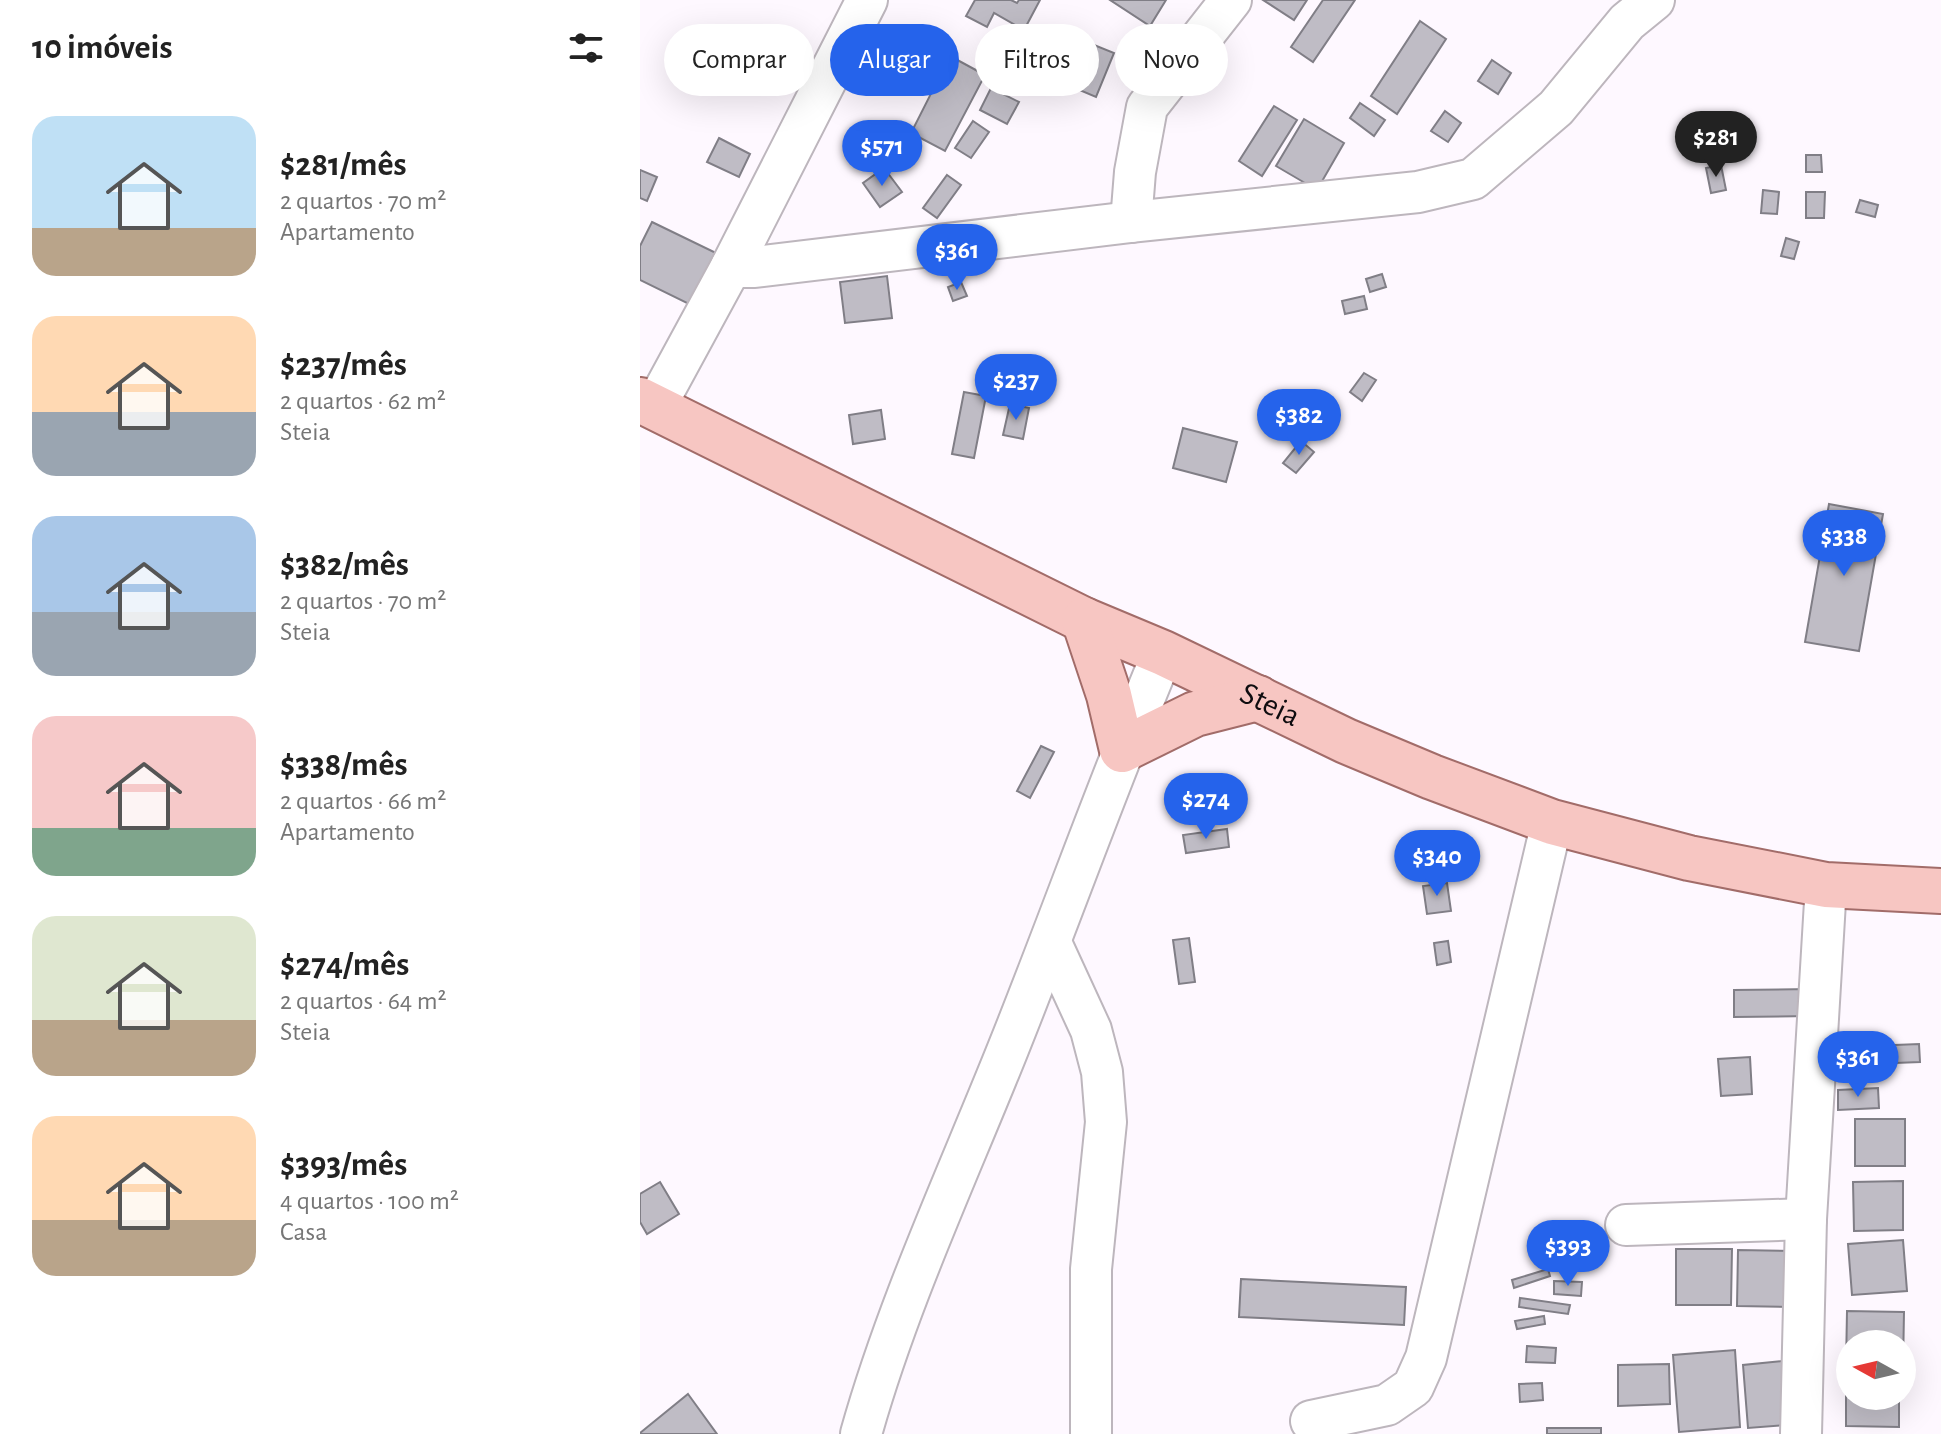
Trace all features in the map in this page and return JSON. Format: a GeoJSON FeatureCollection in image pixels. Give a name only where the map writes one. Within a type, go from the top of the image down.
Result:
{"type":"FeatureCollection","features":[{"type":"Feature","properties":{"kind":"main road","name":"Steia"},"geometry":{"type":"LineString","coordinates":[[648,403],[1084,620],[1163,653],[1417,771],[1552,822],[1689,858],[1826,885],[1941,891]]}},
{"type":"Feature","properties":{"kind":"main road"},"geometry":{"type":"LineString","coordinates":[[1084,620],[1109,695],[1122,750],[1195,714],[1258,698]]}},
{"type":"Feature","properties":{"kind":"street"},"geometry":{"type":"LineString","coordinates":[[648,403],[731,267],[867,0]]}},
{"type":"Feature","properties":{"kind":"street"},"geometry":{"type":"LineString","coordinates":[[1131,222],[1135,172],[1147,107],[1231,0]]}},
{"type":"Feature","properties":{"kind":"street"},"geometry":{"type":"LineString","coordinates":[[731,267],[755,267],[1131,222],[1418,192],[1473,179],[1556,108],[1627,22],[1654,0]]}},
{"type":"Feature","properties":{"kind":"street"},"geometry":{"type":"LineString","coordinates":[[861,1434],[873,1391],[912,1288],[1051,943],[1122,750],[1163,653]]}},
{"type":"Feature","properties":{"kind":"street"},"geometry":{"type":"LineString","coordinates":[[1311,1421],[1387,1405],[1413,1387],[1426,1358],[1552,822]]}},
{"type":"Feature","properties":{"kind":"street"},"geometry":{"type":"LineString","coordinates":[[1801,1434],[1806,1219],[1826,885]]}},
{"type":"Feature","properties":{"kind":"street"},"geometry":{"type":"LineString","coordinates":[[1051,943],[1091,1030],[1102,1072],[1106,1122],[1091,1269],[1091,1434]]}},
{"type":"Feature","properties":{"kind":"street"},"geometry":{"type":"LineString","coordinates":[[1626,1225],[1806,1219]]}},
{"type":"Feature","properties":{"kind":"building"},"geometry":{"type":"Polygon","coordinates":[[[975,0],[1011,0],[1017,3],[1019,0],[1040,0],[1027,24],[1013,24],[994,13],[988,24],[981,24],[966,16],[975,0]]]}},
{"type":"Feature","properties":{"kind":"building"},"geometry":{"type":"Polygon","coordinates":[[[1110,0],[1166,0],[1151,24],[1110,0]]]}},
{"type":"Feature","properties":{"kind":"building"},"geometry":{"type":"Polygon","coordinates":[[[1263,0],[1307,0],[1294,20],[1263,0]]]}},
{"type":"Feature","properties":{"kind":"building"},"geometry":{"type":"Polygon","coordinates":[[[1323,0],[1355,0],[1313,62],[1291,47],[1323,0]]]}},
{"type":"Feature","properties":{"kind":"building"},"geometry":{"type":"Polygon","coordinates":[[[1420,21],[1446,39],[1397,114],[1371,96],[1420,21]]]}},
{"type":"Feature","properties":{"kind":"building"},"geometry":{"type":"Polygon","coordinates":[[[1099,47],[1114,53],[1099,90],[1099,47]]]}},
{"type":"Feature","properties":{"kind":"building"},"geometry":{"type":"Polygon","coordinates":[[[1492,60],[1511,73],[1498,94],[1478,81],[1492,60]]]}},
{"type":"Feature","properties":{"kind":"building"},"geometry":{"type":"Polygon","coordinates":[[[959,61],[975,70],[975,94],[945,151],[911,133],[930,96],[959,96],[959,61]]]}},
{"type":"Feature","properties":{"kind":"building"},"geometry":{"type":"Polygon","coordinates":[[[987,96],[1007,96],[1019,102],[1007,124],[980,110],[987,96]]]}},
{"type":"Feature","properties":{"kind":"building"},"geometry":{"type":"Polygon","coordinates":[[[1360,103],[1385,120],[1374,136],[1350,118],[1360,103]]]}},
{"type":"Feature","properties":{"kind":"building"},"geometry":{"type":"Polygon","coordinates":[[[1274,106],[1297,120],[1262,176],[1239,161],[1274,106]]]}},
{"type":"Feature","properties":{"kind":"building"},"geometry":{"type":"Polygon","coordinates":[[[1445,111],[1461,123],[1448,142],[1431,131],[1445,111]]]}},
{"type":"Feature","properties":{"kind":"building"},"geometry":{"type":"Polygon","coordinates":[[[1304,119],[1344,143],[1317,190],[1276,166],[1304,119]]]}},
{"type":"Feature","properties":{"kind":"building"},"geometry":{"type":"Polygon","coordinates":[[[973,121],[989,132],[971,158],[955,148],[973,121]]]}},
{"type":"Feature","properties":{"kind":"building"},"geometry":{"type":"Polygon","coordinates":[[[719,138],[750,154],[739,177],[707,162],[719,138]]]}},
{"type":"Feature","properties":{"kind":"building"},"geometry":{"type":"Polygon","coordinates":[[[1806,155],[1821,155],[1822,172],[1806,172],[1806,155]]]}},
{"type":"Feature","properties":{"kind":"building"},"geometry":{"type":"Polygon","coordinates":[[[1721,165],[1726,190],[1711,193],[1706,168],[1721,165]]]}},
{"type":"Feature","properties":{"kind":"building"},"geometry":{"type":"Polygon","coordinates":[[[884,168],[902,192],[880,207],[863,183],[884,168]]]}},
{"type":"Feature","properties":{"kind":"building"},"geometry":{"type":"Polygon","coordinates":[[[640,170],[657,177],[647,201],[640,198],[640,170]]]}},
{"type":"Feature","properties":{"kind":"building"},"geometry":{"type":"Polygon","coordinates":[[[947,175],[961,185],[937,218],[923,208],[947,175]]]}},
{"type":"Feature","properties":{"kind":"building"},"geometry":{"type":"Polygon","coordinates":[[[1763,190],[1779,192],[1777,214],[1761,213],[1763,190]]]}},
{"type":"Feature","properties":{"kind":"building"},"geometry":{"type":"Polygon","coordinates":[[[1806,192],[1825,192],[1824,218],[1806,218],[1806,192]]]}},
{"type":"Feature","properties":{"kind":"building"},"geometry":{"type":"Polygon","coordinates":[[[1860,200],[1878,205],[1875,217],[1856,212],[1860,200]]]}},
{"type":"Feature","properties":{"kind":"building"},"geometry":{"type":"Polygon","coordinates":[[[652,222],[716,253],[691,305],[640,280],[640,246],[652,222]]]}},
{"type":"Feature","properties":{"kind":"building"},"geometry":{"type":"Polygon","coordinates":[[[1786,238],[1799,242],[1794,259],[1781,256],[1786,238]]]}},
{"type":"Feature","properties":{"kind":"building"},"geometry":{"type":"Polygon","coordinates":[[[1382,274],[1386,287],[1370,292],[1366,279],[1382,274]]]}},
{"type":"Feature","properties":{"kind":"building"},"geometry":{"type":"Polygon","coordinates":[[[887,276],[892,318],[845,323],[840,282],[887,276]]]}},
{"type":"Feature","properties":{"kind":"building"},"geometry":{"type":"Polygon","coordinates":[[[961,282],[967,296],[953,301],[948,287],[961,282]]]}},
{"type":"Feature","properties":{"kind":"building"},"geometry":{"type":"Polygon","coordinates":[[[1364,296],[1367,309],[1345,314],[1342,301],[1364,296]]]}},
{"type":"Feature","properties":{"kind":"building"},"geometry":{"type":"Polygon","coordinates":[[[1364,373],[1376,380],[1362,401],[1350,392],[1364,373]]]}},
{"type":"Feature","properties":{"kind":"building"},"geometry":{"type":"Polygon","coordinates":[[[964,392],[986,396],[974,458],[952,454],[964,392]]]}},
{"type":"Feature","properties":{"kind":"building"},"geometry":{"type":"Polygon","coordinates":[[[1010,404],[1029,408],[1023,439],[1003,435],[1010,404]]]}},
{"type":"Feature","properties":{"kind":"building"},"geometry":{"type":"Polygon","coordinates":[[[881,410],[885,439],[853,444],[849,415],[881,410]]]}},
{"type":"Feature","properties":{"kind":"building"},"geometry":{"type":"Polygon","coordinates":[[[1183,428],[1237,442],[1226,482],[1173,468],[1183,428]]]}},
{"type":"Feature","properties":{"kind":"building"},"geometry":{"type":"Polygon","coordinates":[[[1301,441],[1314,452],[1296,473],[1283,463],[1301,441]]]}},
{"type":"Feature","properties":{"kind":"building"},"geometry":{"type":"Polygon","coordinates":[[[1829,504],[1883,514],[1859,651],[1805,642],[1829,504]]]}},
{"type":"Feature","properties":{"kind":"building"},"geometry":{"type":"Polygon","coordinates":[[[1041,746],[1054,752],[1030,798],[1017,791],[1041,746]]]}},
{"type":"Feature","properties":{"kind":"building"},"geometry":{"type":"Polygon","coordinates":[[[1227,829],[1229,847],[1186,853],[1183,835],[1227,829]]]}},
{"type":"Feature","properties":{"kind":"building"},"geometry":{"type":"Polygon","coordinates":[[[1447,883],[1451,911],[1427,914],[1423,886],[1447,883]]]}},
{"type":"Feature","properties":{"kind":"building"},"geometry":{"type":"Polygon","coordinates":[[[1189,938],[1195,982],[1179,984],[1173,940],[1189,938]]]}},
{"type":"Feature","properties":{"kind":"building"},"geometry":{"type":"Polygon","coordinates":[[[1448,941],[1451,962],[1437,965],[1434,943],[1448,941]]]}},
{"type":"Feature","properties":{"kind":"building"},"geometry":{"type":"Polygon","coordinates":[[[1810,989],[1810,1016],[1734,1017],[1734,990],[1810,989]]]}},
{"type":"Feature","properties":{"kind":"building"},"geometry":{"type":"Polygon","coordinates":[[[1919,1044],[1920,1062],[1895,1063],[1895,1045],[1919,1044]]]}},
{"type":"Feature","properties":{"kind":"building"},"geometry":{"type":"Polygon","coordinates":[[[1750,1057],[1752,1094],[1721,1096],[1718,1059],[1750,1057]]]}},
{"type":"Feature","properties":{"kind":"building"},"geometry":{"type":"Polygon","coordinates":[[[1878,1088],[1879,1108],[1838,1110],[1838,1090],[1878,1088]]]}},
{"type":"Feature","properties":{"kind":"building"},"geometry":{"type":"Polygon","coordinates":[[[1855,1119],[1905,1119],[1905,1166],[1855,1166],[1855,1119]]]}},
{"type":"Feature","properties":{"kind":"building"},"geometry":{"type":"Polygon","coordinates":[[[1903,1181],[1903,1230],[1854,1231],[1853,1182],[1903,1181]]]}},
{"type":"Feature","properties":{"kind":"building"},"geometry":{"type":"Polygon","coordinates":[[[660,1182],[679,1214],[647,1234],[640,1222],[640,1194],[660,1182]]]}},
{"type":"Feature","properties":{"kind":"building"},"geometry":{"type":"Polygon","coordinates":[[[1903,1240],[1907,1291],[1852,1295],[1848,1244],[1903,1240]]]}},
{"type":"Feature","properties":{"kind":"building"},"geometry":{"type":"Polygon","coordinates":[[[1549,1249],[1565,1249],[1565,1266],[1549,1266],[1549,1249]]]}},
{"type":"Feature","properties":{"kind":"building"},"geometry":{"type":"Polygon","coordinates":[[[1676,1249],[1732,1249],[1731,1305],[1676,1305],[1676,1249]]]}},
{"type":"Feature","properties":{"kind":"building"},"geometry":{"type":"Polygon","coordinates":[[[1738,1250],[1799,1251],[1797,1307],[1737,1306],[1738,1250]]]}},
{"type":"Feature","properties":{"kind":"building"},"geometry":{"type":"Polygon","coordinates":[[[1548,1269],[1550,1276],[1514,1288],[1512,1280],[1548,1269]]]}},
{"type":"Feature","properties":{"kind":"building"},"geometry":{"type":"Polygon","coordinates":[[[1241,1279],[1406,1287],[1404,1325],[1239,1317],[1241,1279]]]}},
{"type":"Feature","properties":{"kind":"building"},"geometry":{"type":"Polygon","coordinates":[[[1554,1281],[1582,1282],[1581,1296],[1554,1294],[1554,1281]]]}},
{"type":"Feature","properties":{"kind":"building"},"geometry":{"type":"Polygon","coordinates":[[[1520,1298],[1570,1305],[1568,1314],[1519,1307],[1520,1298]]]}},
{"type":"Feature","properties":{"kind":"building"},"geometry":{"type":"Polygon","coordinates":[[[1847,1311],[1904,1312],[1904,1330],[1847,1330],[1847,1311]]]}},
{"type":"Feature","properties":{"kind":"building"},"geometry":{"type":"Polygon","coordinates":[[[1544,1316],[1545,1324],[1517,1329],[1515,1321],[1544,1316]]]}},
{"type":"Feature","properties":{"kind":"building"},"geometry":{"type":"Polygon","coordinates":[[[1527,1346],[1556,1348],[1555,1363],[1526,1362],[1527,1346]]]}},
{"type":"Feature","properties":{"kind":"building"},"geometry":{"type":"Polygon","coordinates":[[[1735,1350],[1740,1427],[1679,1432],[1673,1355],[1735,1350]]]}},
{"type":"Feature","properties":{"kind":"building"},"geometry":{"type":"Polygon","coordinates":[[[1792,1360],[1798,1424],[1748,1428],[1743,1365],[1792,1360]]]}},
{"type":"Feature","properties":{"kind":"building"},"geometry":{"type":"Polygon","coordinates":[[[1669,1364],[1670,1404],[1618,1406],[1618,1365],[1669,1364]]]}},
{"type":"Feature","properties":{"kind":"building"},"geometry":{"type":"Polygon","coordinates":[[[1542,1383],[1543,1400],[1520,1402],[1519,1384],[1542,1383]]]}},
{"type":"Feature","properties":{"kind":"building"},"geometry":{"type":"Polygon","coordinates":[[[688,1394],[717,1434],[640,1434],[640,1433],[688,1394]]]}},
{"type":"Feature","properties":{"kind":"building"},"geometry":{"type":"Polygon","coordinates":[[[1846,1410],[1899,1410],[1899,1427],[1846,1426],[1846,1410]]]}},
{"type":"Feature","properties":{"kind":"building"},"geometry":{"type":"Polygon","coordinates":[[[1547,1428],[1601,1428],[1601,1434],[1547,1434],[1547,1428]]]}}]}
